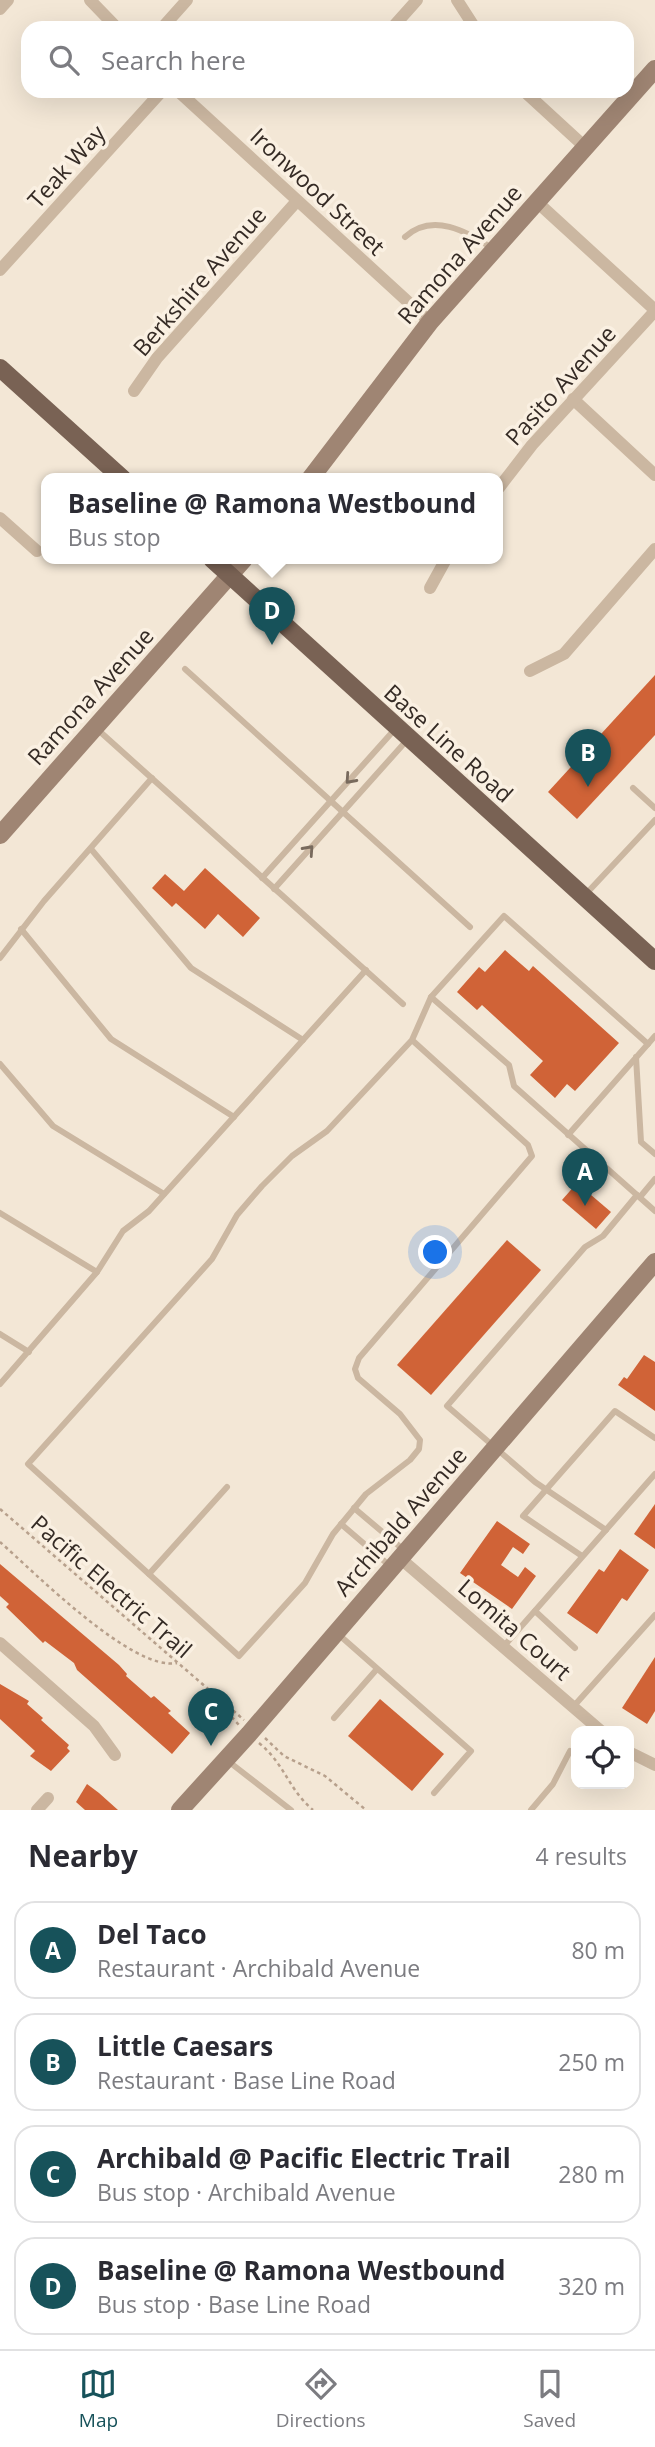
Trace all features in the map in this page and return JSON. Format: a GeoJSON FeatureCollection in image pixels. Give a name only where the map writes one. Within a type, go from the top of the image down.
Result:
{"type":"FeatureCollection","features":[{"type":"Feature","properties":{"kind":"main road"},"geometry":{"type":"LineString","coordinates":[[0,368],[116,473]]}},
{"type":"Feature","properties":{"kind":"main road","name":"Base Line Road"},"geometry":{"type":"LineString","coordinates":[[217,564],[655,961]]}},
{"type":"Feature","properties":{"kind":"street"},"geometry":{"type":"LineString","coordinates":[[0,9],[8,0]]}},
{"type":"Feature","properties":{"kind":"street"},"geometry":{"type":"LineString","coordinates":[[90,0],[110,21]]}},
{"type":"Feature","properties":{"kind":"street"},"geometry":{"type":"LineString","coordinates":[[168,21],[187,0]]}},
{"type":"Feature","properties":{"kind":"street"},"geometry":{"type":"LineString","coordinates":[[398,21],[417,0]]}},
{"type":"Feature","properties":{"kind":"street"},"geometry":{"type":"LineString","coordinates":[[457,0],[470,21]]}},
{"type":"Feature","properties":{"kind":"street","name":"Ramona Avenue"},"geometry":{"type":"LineString","coordinates":[[634,92],[655,69]]}},
{"type":"Feature","properties":{"kind":"street","name":"Teak Way"},"geometry":{"type":"LineString","coordinates":[[0,270],[156,98]]}},
{"type":"Feature","properties":{"kind":"street","name":"Ironwood Street"},"geometry":{"type":"LineString","coordinates":[[186,98],[430,322]]}},
{"type":"Feature","properties":{"kind":"street"},"geometry":{"type":"LineString","coordinates":[[532,98],[585,147]]}},
{"type":"Feature","properties":{"kind":"street","name":"Ramona Avenue"},"geometry":{"type":"LineString","coordinates":[[315,473],[430,322],[629,98]]}},
{"type":"Feature","properties":{"kind":"street","name":"Berkshire Avenue"},"geometry":{"type":"LineString","coordinates":[[134,391],[157,358],[297,201]]}},
{"type":"Feature","properties":{"kind":"street"},"geometry":{"type":"LineString","coordinates":[[537,202],[655,311]]}},
{"type":"Feature","properties":{"kind":"street","name":"Pasito Avenue"},"geometry":{"type":"LineString","coordinates":[[503,483],[573,400],[655,311]]}},
{"type":"Feature","properties":{"kind":"street"},"geometry":{"type":"LineString","coordinates":[[573,400],[655,475]]}},
{"type":"Feature","properties":{"kind":"street"},"geometry":{"type":"LineString","coordinates":[[0,519],[37,551]]}},
{"type":"Feature","properties":{"kind":"street"},"geometry":{"type":"LineString","coordinates":[[530,671],[564,654],[655,549]]}},
{"type":"Feature","properties":{"kind":"street","name":"Ramona Avenue"},"geometry":{"type":"LineString","coordinates":[[0,835],[240,564]]}},
{"type":"Feature","properties":{"kind":"street"},"geometry":{"type":"LineString","coordinates":[[430,588],[443,564]]}},
{"type":"Feature","properties":{"kind":"street","name":"Archibald Avenue"},"geometry":{"type":"LineString","coordinates":[[180,1810],[252,1731],[655,1262]]}},
{"type":"Feature","properties":{"kind":"street","name":"Lomita Court"},"geometry":{"type":"LineString","coordinates":[[400,1560],[595,1726]]}},
{"type":"Feature","properties":{"kind":"street"},"geometry":{"type":"LineString","coordinates":[[0,1643],[94,1726],[115,1755]]}},
{"type":"Feature","properties":{"kind":"street"},"geometry":{"type":"LineString","coordinates":[[634,1754],[655,1765]]}},
{"type":"Feature","properties":{"kind":"street"},"geometry":{"type":"LineString","coordinates":[[37,1810],[48,1798]]}},
{"type":"Feature","properties":{"kind":"lane"},"geometry":{"type":"LineString","coordinates":[[405,237],[415,228],[442,225],[458,228],[495,250]]}},
{"type":"Feature","properties":{"kind":"lane"},"geometry":{"type":"LineString","coordinates":[[185,669],[470,926]]}},
{"type":"Feature","properties":{"kind":"lane"},"geometry":{"type":"LineString","coordinates":[[95,727],[403,1004]]}},
{"type":"Feature","properties":{"kind":"lane"},"geometry":{"type":"LineString","coordinates":[[262,878],[331,801],[402,734]]}},
{"type":"Feature","properties":{"kind":"lane"},"geometry":{"type":"LineString","coordinates":[[274,889],[343,812],[402,734]]}},
{"type":"Feature","properties":{"kind":"lane"},"geometry":{"type":"LineString","coordinates":[[0,958],[21,929],[152,778]]}},
{"type":"Feature","properties":{"kind":"lane"},"geometry":{"type":"LineString","coordinates":[[633,788],[655,808]]}},
{"type":"Feature","properties":{"kind":"lane"},"geometry":{"type":"LineString","coordinates":[[584,897],[655,820]]}},
{"type":"Feature","properties":{"kind":"lane"},"geometry":{"type":"LineString","coordinates":[[91,849],[191,968],[303,1040]]}},
{"type":"Feature","properties":{"kind":"lane"},"geometry":{"type":"LineString","coordinates":[[412,1040],[528,1145],[532,1156],[359,1358],[355,1369],[358,1378],[400,1414],[420,1440],[419,1449],[410,1460],[366,1494],[341,1524],[305,1583],[239,1656],[28,1464],[212,1259],[245,1205],[292,1156],[327,1131],[412,1040],[431,997],[504,916],[648,1044]]}},
{"type":"Feature","properties":{"kind":"lane"},"geometry":{"type":"LineString","coordinates":[[21,929],[111,1039],[234,1117]]}},
{"type":"Feature","properties":{"kind":"lane"},"geometry":{"type":"LineString","coordinates":[[0,1384],[97,1272],[123,1231],[164,1194],[366,970]]}},
{"type":"Feature","properties":{"kind":"lane"},"geometry":{"type":"LineString","coordinates":[[431,997],[509,1065],[514,1086],[655,1211]]}},
{"type":"Feature","properties":{"kind":"lane"},"geometry":{"type":"LineString","coordinates":[[568,1135],[655,1036]]}},
{"type":"Feature","properties":{"kind":"lane"},"geometry":{"type":"LineString","coordinates":[[636,1057],[641,1142],[655,1154]]}},
{"type":"Feature","properties":{"kind":"lane"},"geometry":{"type":"LineString","coordinates":[[0,1064],[53,1126],[164,1194]]}},
{"type":"Feature","properties":{"kind":"lane"},"geometry":{"type":"LineString","coordinates":[[606,1530],[545,1489],[447,1406],[585,1247],[603,1236],[655,1179]]}},
{"type":"Feature","properties":{"kind":"lane"},"geometry":{"type":"LineString","coordinates":[[0,1213],[97,1272]]}},
{"type":"Feature","properties":{"kind":"lane"},"geometry":{"type":"LineString","coordinates":[[0,1334],[29,1352]]}},
{"type":"Feature","properties":{"kind":"lane"},"geometry":{"type":"LineString","coordinates":[[582,1556],[523,1517],[615,1411],[655,1438]]}},
{"type":"Feature","properties":{"kind":"lane"},"geometry":{"type":"LineString","coordinates":[[504,1646],[655,1474]]}},
{"type":"Feature","properties":{"kind":"lane"},"geometry":{"type":"LineString","coordinates":[[149,1574],[227,1487]]}},
{"type":"Feature","properties":{"kind":"lane"},"geometry":{"type":"LineString","coordinates":[[354,1508],[400,1560]]}},
{"type":"Feature","properties":{"kind":"lane"},"geometry":{"type":"LineString","coordinates":[[341,1524],[400,1560]]}},
{"type":"Feature","properties":{"kind":"lane"},"geometry":{"type":"LineString","coordinates":[[535,1611],[575,1648]]}},
{"type":"Feature","properties":{"kind":"lane"},"geometry":{"type":"LineString","coordinates":[[573,1707],[655,1615]]}},
{"type":"Feature","properties":{"kind":"lane"},"geometry":{"type":"LineString","coordinates":[[336,1632],[471,1751],[434,1793]]}},
{"type":"Feature","properties":{"kind":"lane"},"geometry":{"type":"LineString","coordinates":[[334,1718],[377,1669]]}},
{"type":"Feature","properties":{"kind":"lane"},"geometry":{"type":"LineString","coordinates":[[531,1810],[553,1784],[570,1751]]}},
{"type":"Feature","properties":{"kind":"lane"},"geometry":{"type":"LineString","coordinates":[[226,1760],[291,1810]]}},
{"type":"Feature","properties":{"kind":"path","name":"Pacific Electric Trail"},"geometry":{"type":"LineString","coordinates":[[0,1510],[252,1731],[279,1760],[289,1786],[313,1810]]}},
{"type":"Feature","properties":{"kind":"path"},"geometry":{"type":"LineString","coordinates":[[0,1542],[128,1649],[157,1663],[177,1663]]}},
{"type":"Feature","properties":{"kind":"path","name":"Pacific Electric Trail"},"geometry":{"type":"LineString","coordinates":[[203,1686],[252,1731],[285,1756],[325,1776],[366,1810]]}},
{"type":"Feature","properties":{"kind":"building"},"geometry":{"type":"Polygon","coordinates":[[[655,675],[655,735],[577,819],[548,792],[655,675]]]}},
{"type":"Feature","properties":{"kind":"building"},"geometry":{"type":"Polygon","coordinates":[[[205,868],[260,918],[243,937],[218,914],[205,929],[176,903],[172,907],[152,888],[165,874],[184,891],[205,868]]]}},
{"type":"Feature","properties":{"kind":"building"},"geometry":{"type":"Polygon","coordinates":[[[505,950],[529,971],[533,966],[619,1043],[575,1091],[567,1084],[555,1098],[530,1075],[543,1061],[482,1005],[477,1010],[457,992],[479,967],[485,972],[505,950]]]}},
{"type":"Feature","properties":{"kind":"building"},"geometry":{"type":"Polygon","coordinates":[[[577,1183],[611,1212],[596,1229],[562,1200],[577,1183]]]}},
{"type":"Feature","properties":{"kind":"building"},"geometry":{"type":"Polygon","coordinates":[[[507,1240],[541,1270],[431,1395],[397,1365],[507,1240]]]}},
{"type":"Feature","properties":{"kind":"building"},"geometry":{"type":"Polygon","coordinates":[[[644,1355],[655,1362],[655,1411],[618,1385],[624,1377],[627,1379],[644,1355]]]}},
{"type":"Feature","properties":{"kind":"building"},"geometry":{"type":"Polygon","coordinates":[[[655,1504],[655,1549],[634,1534],[655,1504]]]}},
{"type":"Feature","properties":{"kind":"building"},"geometry":{"type":"Polygon","coordinates":[[[497,1521],[530,1544],[523,1554],[513,1547],[501,1565],[518,1577],[525,1567],[536,1576],[512,1609],[460,1573],[497,1521]]]}},
{"type":"Feature","properties":{"kind":"building"},"geometry":{"type":"Polygon","coordinates":[[[620,1549],[649,1570],[627,1601],[622,1598],[597,1634],[567,1613],[599,1569],[604,1572],[620,1549]]]}},
{"type":"Feature","properties":{"kind":"building"},"geometry":{"type":"Polygon","coordinates":[[[0,1564],[119,1665],[126,1676],[151,1698],[154,1696],[171,1711],[168,1713],[190,1733],[172,1754],[77,1670],[74,1663],[45,1641],[43,1643],[6,1607],[9,1604],[0,1596],[0,1564]]]}},
{"type":"Feature","properties":{"kind":"building"},"geometry":{"type":"Polygon","coordinates":[[[655,1657],[655,1711],[647,1724],[622,1708],[655,1657]]]}},
{"type":"Feature","properties":{"kind":"building"},"geometry":{"type":"Polygon","coordinates":[[[0,1684],[29,1701],[27,1704],[43,1718],[41,1720],[69,1745],[67,1748],[70,1751],[51,1771],[30,1756],[35,1751],[0,1719],[0,1684]]]}},
{"type":"Feature","properties":{"kind":"building"},"geometry":{"type":"Polygon","coordinates":[[[380,1699],[444,1754],[412,1791],[348,1736],[380,1699]]]}},
{"type":"Feature","properties":{"kind":"building"},"geometry":{"type":"Polygon","coordinates":[[[87,1784],[118,1810],[85,1810],[76,1802],[87,1784]]]}},
{"type":"Feature","properties":{"kind":"place","name":"Baseline @ Ramona Westbound"},"geometry":{"type":"Point","coordinates":[272,645]}},
{"type":"Feature","properties":{"kind":"place","name":"Little Caesars"},"geometry":{"type":"Point","coordinates":[588,787]}},
{"type":"Feature","properties":{"kind":"place","name":"Del Taco"},"geometry":{"type":"Point","coordinates":[585,1206]}},
{"type":"Feature","properties":{"kind":"place","name":"Archibald @ Pacific Electric Trail"},"geometry":{"type":"Point","coordinates":[211,1746]}}]}
